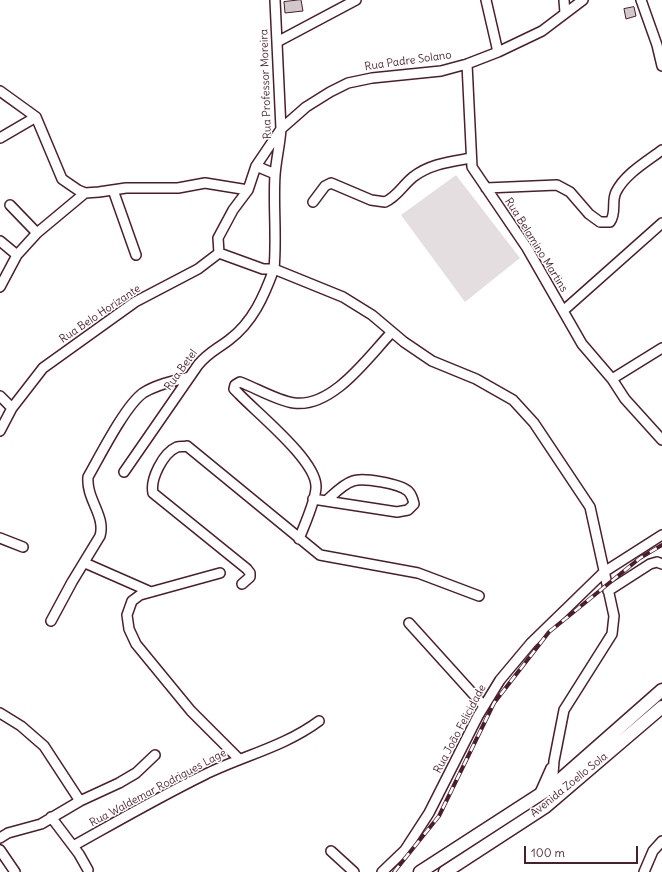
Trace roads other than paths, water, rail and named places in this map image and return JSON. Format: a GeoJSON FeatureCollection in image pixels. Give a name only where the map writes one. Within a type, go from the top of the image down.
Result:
{"type":"FeatureCollection","features":[{"type":"Feature","properties":{"kind":"main road","name":"Avenida Zoello Sola"},"geometry":{"type":"LineString","coordinates":[[420,872],[553,786],[662,690]]}},
{"type":"Feature","properties":{"kind":"main road","name":"Avenida Zoello Sola"},"geometry":{"type":"LineString","coordinates":[[449,871],[545,807],[662,707]]}},
{"type":"Feature","properties":{"kind":"street","name":"Rua Professor Moreira"},"geometry":{"type":"LineString","coordinates":[[274,0],[282,129],[275,174],[276,242],[274,269]]}},
{"type":"Feature","properties":{"kind":"street"},"geometry":{"type":"LineString","coordinates":[[277,42],[356,0]]}},
{"type":"Feature","properties":{"kind":"street"},"geometry":{"type":"LineString","coordinates":[[486,0],[498,52]]}},
{"type":"Feature","properties":{"kind":"street"},"geometry":{"type":"LineString","coordinates":[[564,0],[565,13]]}},
{"type":"Feature","properties":{"kind":"street","name":"Rua Padre Solano"},"geometry":{"type":"LineString","coordinates":[[282,129],[306,107],[348,83],[372,78],[415,75],[467,64],[498,52],[542,31],[583,0]]}},
{"type":"Feature","properties":{"kind":"street"},"geometry":{"type":"LineString","coordinates":[[641,0],[654,34],[662,66]]}},
{"type":"Feature","properties":{"kind":"street","name":"Rua Belamino Martins"},"geometry":{"type":"LineString","coordinates":[[467,64],[472,167],[527,248],[582,344],[612,379],[625,399],[661,440]]}},
{"type":"Feature","properties":{"kind":"street"},"geometry":{"type":"LineString","coordinates":[[0,91],[36,116],[62,179],[85,193],[114,190],[178,188],[206,183],[248,190]]}},
{"type":"Feature","properties":{"kind":"street"},"geometry":{"type":"LineString","coordinates":[[0,138],[36,116]]}},
{"type":"Feature","properties":{"kind":"street"},"geometry":{"type":"LineString","coordinates":[[282,129],[256,166],[248,190],[233,210],[218,238],[219,252],[263,269],[274,269],[343,297],[372,315],[404,342],[432,361],[476,379],[514,400],[534,423],[590,507],[614,616],[612,634],[564,710],[554,761],[553,786],[545,807]]}},
{"type":"Feature","properties":{"kind":"street"},"geometry":{"type":"LineString","coordinates":[[486,188],[557,185],[570,192],[589,214],[600,222],[610,222],[614,216],[615,194],[621,183],[662,150]]}},
{"type":"Feature","properties":{"kind":"street"},"geometry":{"type":"LineString","coordinates":[[312,202],[325,186],[331,183],[377,202],[385,202],[396,196],[412,178],[430,166],[471,158]]}},
{"type":"Feature","properties":{"kind":"street"},"geometry":{"type":"LineString","coordinates":[[256,166],[275,174]]}},
{"type":"Feature","properties":{"kind":"street"},"geometry":{"type":"LineString","coordinates":[[114,190],[136,255]]}},
{"type":"Feature","properties":{"kind":"street"},"geometry":{"type":"LineString","coordinates":[[0,287],[17,255],[37,233],[85,193]]}},
{"type":"Feature","properties":{"kind":"street"},"geometry":{"type":"LineString","coordinates":[[10,205],[37,233]]}},
{"type":"Feature","properties":{"kind":"street"},"geometry":{"type":"LineString","coordinates":[[563,311],[662,223]]}},
{"type":"Feature","properties":{"kind":"street"},"geometry":{"type":"LineString","coordinates":[[0,241],[17,255]]}},
{"type":"Feature","properties":{"kind":"street","name":"Rua Belo Horizante"},"geometry":{"type":"LineString","coordinates":[[0,431],[12,408],[43,368],[135,302],[198,270],[219,252]]}},
{"type":"Feature","properties":{"kind":"street","name":"Rua Betel"},"geometry":{"type":"LineString","coordinates":[[124,472],[189,377],[208,352],[229,340],[242,328],[262,302],[274,269]]}},
{"type":"Feature","properties":{"kind":"street"},"geometry":{"type":"LineString","coordinates":[[299,539],[316,487],[314,473],[296,450],[234,389],[235,385],[240,382],[292,402],[305,404],[330,393],[344,383],[392,332]]}},
{"type":"Feature","properties":{"kind":"street"},"geometry":{"type":"LineString","coordinates":[[612,379],[662,348]]}},
{"type":"Feature","properties":{"kind":"street"},"geometry":{"type":"LineString","coordinates":[[51,621],[72,582],[85,563],[103,528],[87,488],[88,477],[129,407],[143,394],[160,385],[189,377]]}},
{"type":"Feature","properties":{"kind":"street"},"geometry":{"type":"LineString","coordinates":[[0,396],[12,408]]}},
{"type":"Feature","properties":{"kind":"street"},"geometry":{"type":"LineString","coordinates":[[242,584],[250,577],[250,573],[247,569],[153,493],[152,488],[158,469],[168,454],[177,447],[186,446],[320,555],[418,573],[479,596]]}},
{"type":"Feature","properties":{"kind":"street"},"geometry":{"type":"LineString","coordinates":[[313,499],[397,512],[408,510],[414,504],[413,497],[407,490],[390,483],[355,480],[346,484],[326,501]]}},
{"type":"Feature","properties":{"kind":"street","name":"Rua João Felicidade"},"geometry":{"type":"LineString","coordinates":[[382,872],[405,850],[429,813],[484,706],[500,680],[531,643],[604,572],[662,535]]}},
{"type":"Feature","properties":{"kind":"street"},"geometry":{"type":"LineString","coordinates":[[2,542],[23,547]]}},
{"type":"Feature","properties":{"kind":"street"},"geometry":{"type":"LineString","coordinates":[[608,591],[650,564],[657,562],[662,564]]}},
{"type":"Feature","properties":{"kind":"street"},"geometry":{"type":"LineString","coordinates":[[85,563],[151,592]]}},
{"type":"Feature","properties":{"kind":"street"},"geometry":{"type":"LineString","coordinates":[[220,573],[140,595],[132,601],[127,615],[129,629],[136,644],[191,711],[239,759]]}},
{"type":"Feature","properties":{"kind":"street"},"geometry":{"type":"LineString","coordinates":[[409,623],[484,706]]}},
{"type":"Feature","properties":{"kind":"street"},"geometry":{"type":"LineString","coordinates":[[0,713],[21,726],[44,746],[80,801]]}},
{"type":"Feature","properties":{"kind":"street","name":"Rua Waldemar Rodrigues Lage"},"geometry":{"type":"LineString","coordinates":[[73,846],[203,775],[239,759],[288,741],[302,734],[319,721]]}},
{"type":"Feature","properties":{"kind":"street"},"geometry":{"type":"LineString","coordinates":[[0,838],[8,833],[41,824],[80,801],[119,783],[136,773],[155,755]]}},
{"type":"Feature","properties":{"kind":"street"},"geometry":{"type":"LineString","coordinates":[[539,794],[554,761]]}},
{"type":"Feature","properties":{"kind":"street"},"geometry":{"type":"LineString","coordinates":[[51,817],[73,846],[88,870]]}},
{"type":"Feature","properties":{"kind":"street"},"geometry":{"type":"LineString","coordinates":[[644,872],[653,851],[662,841]]}},
{"type":"Feature","properties":{"kind":"street"},"geometry":{"type":"LineString","coordinates":[[0,850],[15,872]]}},
{"type":"Feature","properties":{"kind":"street"},"geometry":{"type":"LineString","coordinates":[[330,851],[354,872]]}},
{"type":"Feature","properties":{"kind":"street"},"geometry":{"type":"LineString","coordinates":[[440,860],[449,871]]}},
{"type":"Feature","properties":{"kind":"railway"},"geometry":{"type":"LineString","coordinates":[[394,872],[439,816],[494,703],[549,632],[640,558],[662,545]]}}]}
